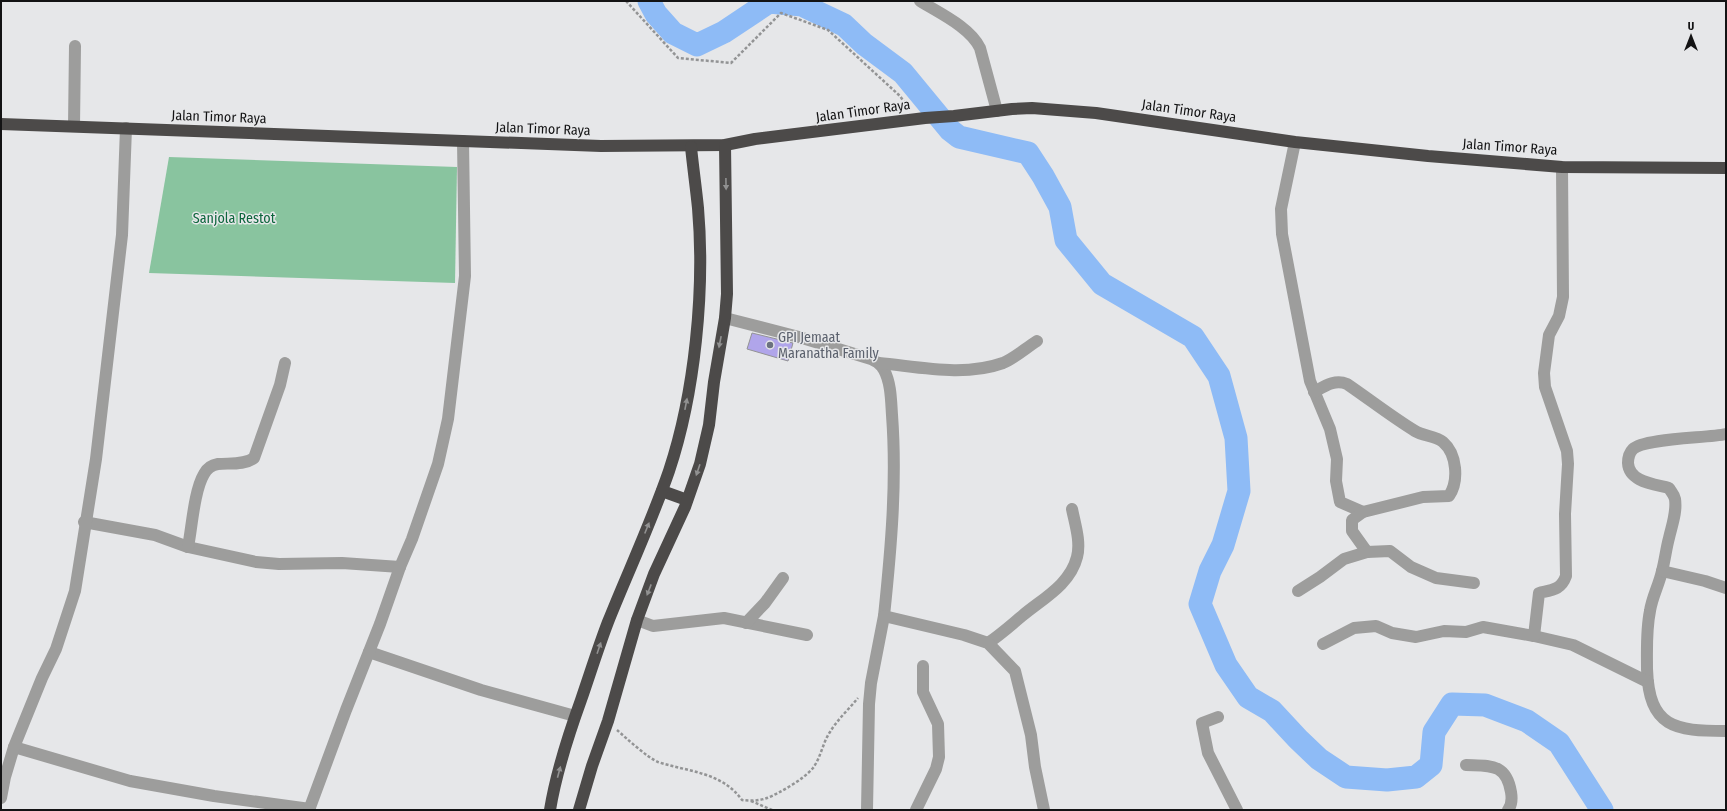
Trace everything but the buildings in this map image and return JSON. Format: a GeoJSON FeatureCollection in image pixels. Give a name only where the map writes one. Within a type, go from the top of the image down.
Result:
{"type":"FeatureCollection","features":[{"type":"Feature","properties":{"kind":"highway","name":"Jalan Timor Raya"},"geometry":{"type":"LineString","coordinates":[[1,124],[601,146],[691,146],[725,145],[755,139],[921,118],[1032,108],[1096,113],[1295,142],[1428,156],[1562,167],[1726,168]]}},
{"type":"Feature","properties":{"kind":"highway"},"geometry":{"type":"LineString","coordinates":[[579,810],[592,766],[608,722],[637,620],[654,574],[674,533],[687,500],[700,464],[709,425],[715,375],[725,318],[727,265],[725,145]]}},
{"type":"Feature","properties":{"kind":"highway"},"geometry":{"type":"LineString","coordinates":[[550,810],[553,792],[575,716],[608,623],[662,491],[678,440],[690,381],[696,334],[699,289],[700,236],[691,146]]}},
{"type":"Feature","properties":{"kind":"highway"},"geometry":{"type":"LineString","coordinates":[[662,491],[687,500]]}},
{"type":"Feature","properties":{"kind":"street"},"geometry":{"type":"LineString","coordinates":[[920,1],[942,14],[975,38],[980,48],[997,111]]}},
{"type":"Feature","properties":{"kind":"street"},"geometry":{"type":"LineString","coordinates":[[74,126],[75,46]]}},
{"type":"Feature","properties":{"kind":"street"},"geometry":{"type":"LineString","coordinates":[[1,798],[5,777],[14,747],[64,627],[75,591],[84,522],[96,459],[122,235],[126,128]]}},
{"type":"Feature","properties":{"kind":"street"},"geometry":{"type":"LineString","coordinates":[[14,747],[130,781],[214,796],[309,810],[400,567],[412,539],[438,464],[448,419],[465,276],[463,141]]}},
{"type":"Feature","properties":{"kind":"street"},"geometry":{"type":"LineString","coordinates":[[1295,142],[1281,208],[1282,234],[1310,381],[1330,429],[1337,459],[1336,481],[1340,502],[1363,512]]}},
{"type":"Feature","properties":{"kind":"street"},"geometry":{"type":"LineString","coordinates":[[1534,636],[1538,593],[1559,587],[1563,584],[1566,576],[1565,514],[1568,464],[1567,451],[1545,387],[1544,373],[1549,335],[1559,316],[1563,297],[1562,167]]}},
{"type":"Feature","properties":{"kind":"street"},"geometry":{"type":"LineString","coordinates":[[725,318],[799,337],[871,359],[879,363],[948,370],[980,369],[1005,362],[1037,341]]}},
{"type":"Feature","properties":{"kind":"street"},"geometry":{"type":"LineString","coordinates":[[188,547],[203,474],[213,465],[250,461],[254,458],[280,385],[285,363]]}},
{"type":"Feature","properties":{"kind":"street"},"geometry":{"type":"LineString","coordinates":[[867,810],[867,726],[871,682],[884,616],[893,505],[895,449],[890,388],[885,371],[879,363]]}},
{"type":"Feature","properties":{"kind":"street"},"geometry":{"type":"LineString","coordinates":[[1314,392],[1331,383],[1341,382],[1347,384],[1416,432],[1443,441],[1451,452],[1455,472],[1453,490],[1449,496],[1423,497],[1363,512],[1352,520],[1352,531],[1366,552]]}},
{"type":"Feature","properties":{"kind":"street"},"geometry":{"type":"LineString","coordinates":[[1726,434],[1646,443],[1633,448],[1628,456],[1628,467],[1632,476],[1669,488],[1675,499],[1674,520],[1662,571],[1654,591],[1649,613],[1647,655],[1648,682],[1655,711],[1664,720],[1672,725],[1692,730],[1726,731]]}},
{"type":"Feature","properties":{"kind":"street"},"geometry":{"type":"LineString","coordinates":[[988,643],[1055,591],[1074,568],[1078,556],[1078,540],[1072,508]]}},
{"type":"Feature","properties":{"kind":"street"},"geometry":{"type":"LineString","coordinates":[[84,522],[155,535],[188,547],[256,562],[279,564],[342,563],[400,567]]}},
{"type":"Feature","properties":{"kind":"street"},"geometry":{"type":"LineString","coordinates":[[1298,591],[1344,559],[1366,552],[1390,551],[1411,567],[1436,578],[1474,583]]}},
{"type":"Feature","properties":{"kind":"street"},"geometry":{"type":"LineString","coordinates":[[1662,571],[1705,581],[1726,588]]}},
{"type":"Feature","properties":{"kind":"street"},"geometry":{"type":"LineString","coordinates":[[746,623],[765,604],[783,578]]}},
{"type":"Feature","properties":{"kind":"street"},"geometry":{"type":"LineString","coordinates":[[884,616],[950,631],[988,643],[1015,671],[1031,735],[1035,767],[1044,810]]}},
{"type":"Feature","properties":{"kind":"street"},"geometry":{"type":"LineString","coordinates":[[637,620],[654,626],[724,618],[807,635]]}},
{"type":"Feature","properties":{"kind":"street"},"geometry":{"type":"LineString","coordinates":[[1323,644],[1354,628],[1376,626],[1392,633],[1416,637],[1444,631],[1466,632],[1484,627],[1573,645],[1648,682]]}},
{"type":"Feature","properties":{"kind":"street"},"geometry":{"type":"LineString","coordinates":[[369,652],[482,690],[575,716]]}},
{"type":"Feature","properties":{"kind":"street"},"geometry":{"type":"LineString","coordinates":[[916,810],[936,769],[939,757],[938,724],[923,692],[923,666]]}},
{"type":"Feature","properties":{"kind":"street"},"geometry":{"type":"LineString","coordinates":[[1218,717],[1202,723],[1208,753],[1237,810]]}},
{"type":"Feature","properties":{"kind":"street"},"geometry":{"type":"LineString","coordinates":[[1466,765],[1491,766],[1501,771],[1509,780],[1512,796],[1508,810]]}},
{"type":"Feature","properties":{"kind":"path"},"geometry":{"type":"LineString","coordinates":[[626,1],[678,58],[731,63],[781,13],[828,30],[900,96],[921,118]]}},
{"type":"Feature","properties":{"kind":"path"},"geometry":{"type":"LineString","coordinates":[[608,722],[656,761],[691,770],[724,782],[734,788],[742,800],[751,801],[766,799],[779,793],[802,778],[813,768],[824,748],[829,732],[871,682]]}},
{"type":"Feature","properties":{"kind":"path"},"geometry":{"type":"LineString","coordinates":[[751,801],[772,810]]}},
{"type":"Feature","properties":{"kind":"green space","name":"Sanjola Restot"},"geometry":{"type":"Polygon","coordinates":[[[169,157],[457,167],[455,283],[149,273],[169,157]]]}},
{"type":"Feature","properties":{"kind":"waterway"},"geometry":{"type":"LineString","coordinates":[[649,1],[656,14],[673,33],[697,45],[724,32],[769,2],[802,5],[844,25],[864,44],[903,73],[950,130],[959,137],[1028,153],[1060,207],[1066,240],[1102,284],[1193,337],[1219,376],[1236,438],[1239,491],[1223,545],[1210,571],[1200,604],[1226,665],[1248,697],[1272,711],[1319,759],[1346,777],[1387,780],[1416,777],[1431,765],[1434,732],[1452,704],[1485,705],[1527,721],[1559,743],[1602,810]]}},
{"type":"Feature","properties":{"kind":"place","name":"GPI Jemaat Maranatha Family"},"geometry":{"type":"Point","coordinates":[770,345]}}]}
